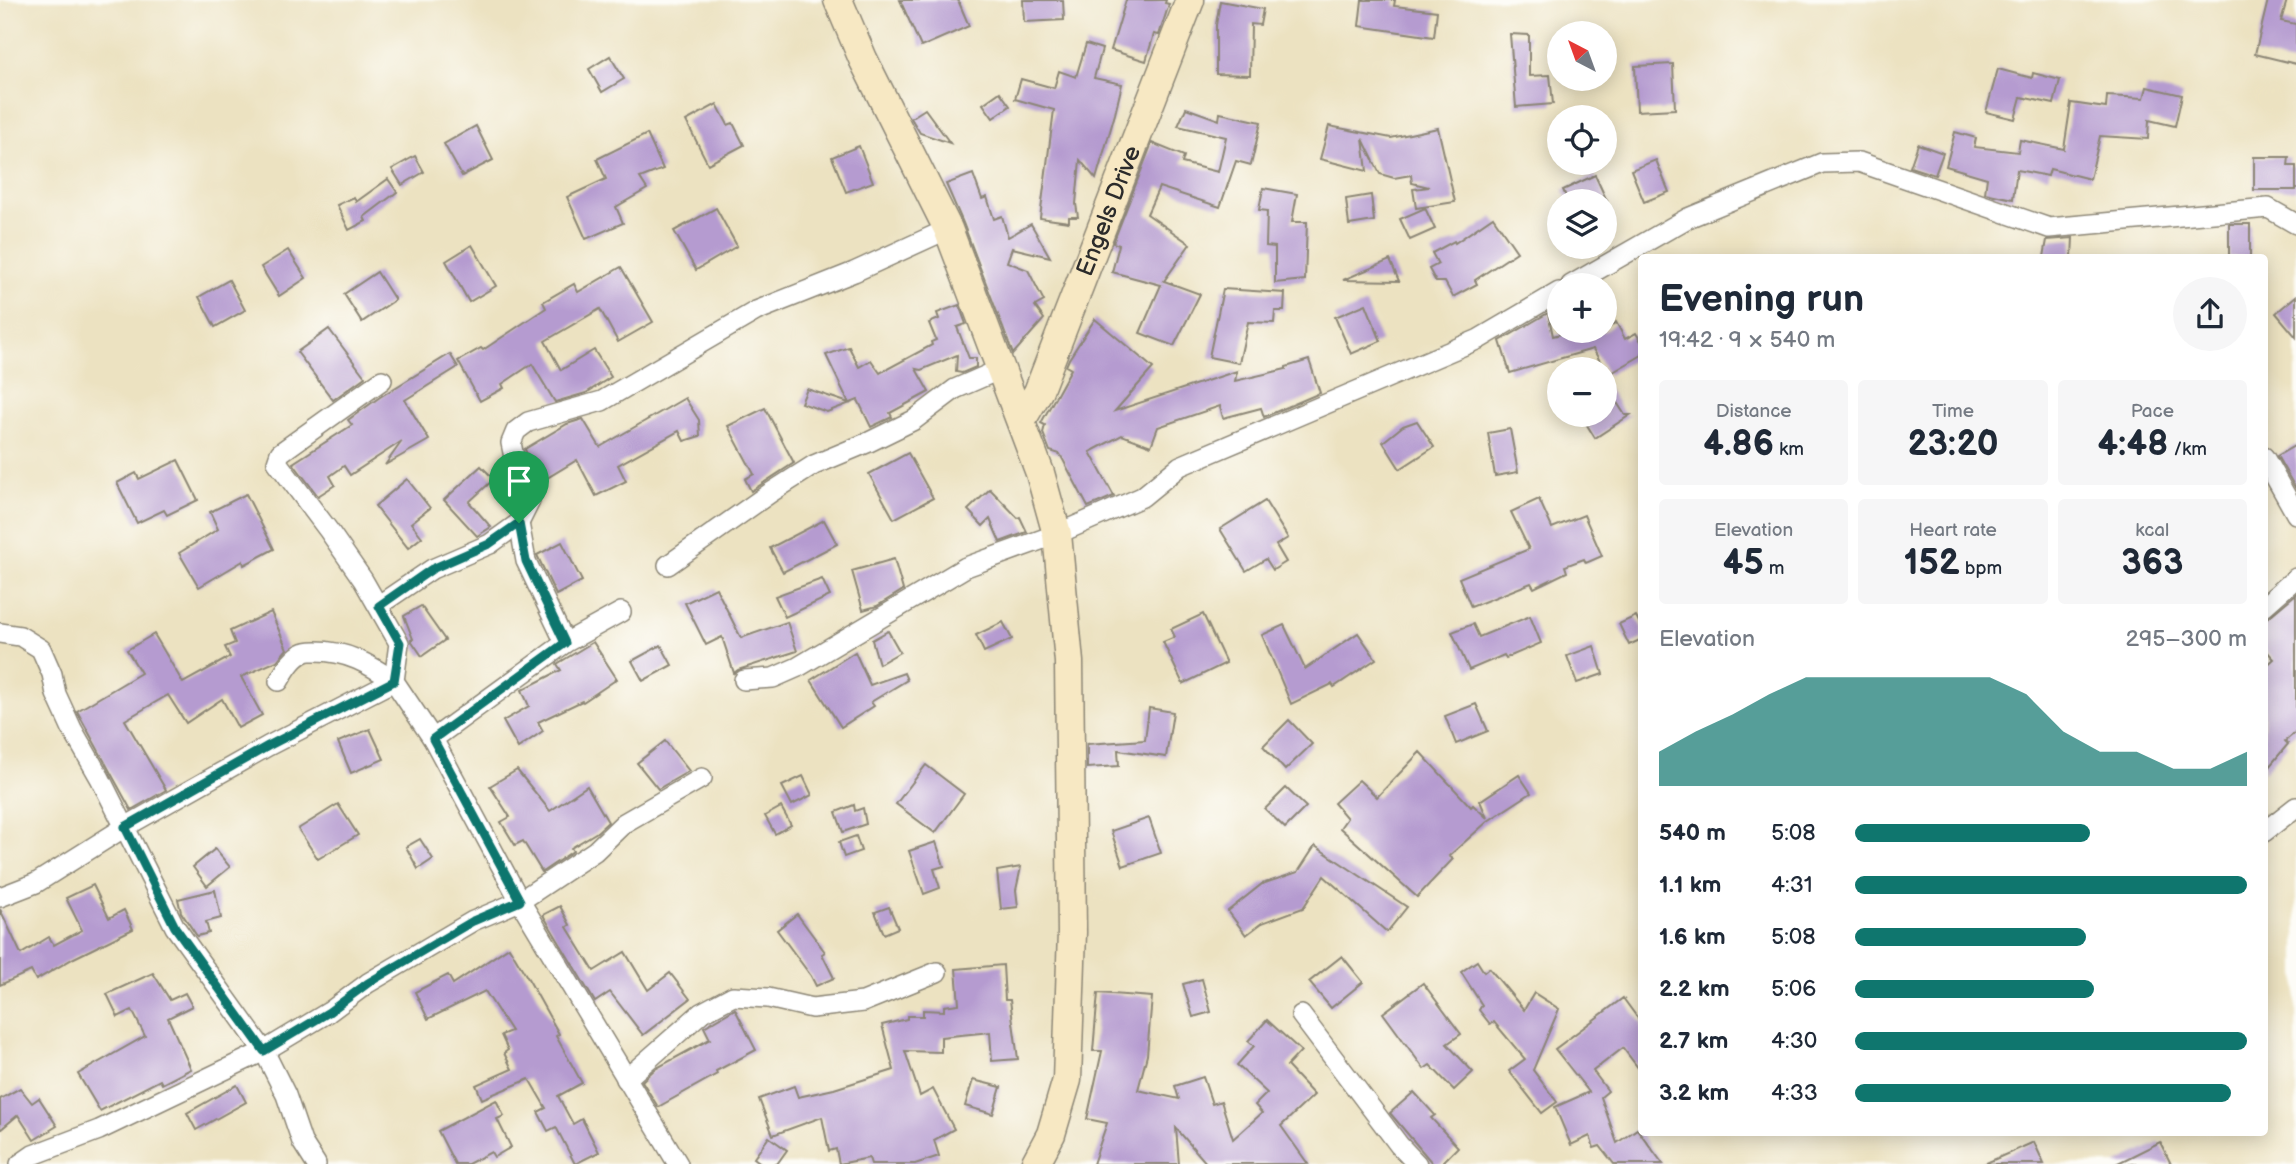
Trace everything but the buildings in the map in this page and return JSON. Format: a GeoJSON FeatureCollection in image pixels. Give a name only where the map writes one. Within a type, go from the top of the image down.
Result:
{"type":"FeatureCollection","features":[{"type":"Feature","properties":{"kind":"main road"},"geometry":{"type":"LineString","coordinates":[[838,0],[863,59],[948,229],[1040,472],[1057,534],[1069,662],[1072,932],[1067,1080],[1051,1134],[1035,1164]]}},
{"type":"Feature","properties":{"kind":"main road","name":"Engels Drive"},"geometry":{"type":"LineString","coordinates":[[1021,421],[1038,392],[1190,0]]}},
{"type":"Feature","properties":{"kind":"street"},"geometry":{"type":"LineString","coordinates":[[1592,273],[1688,218],[1822,163],[1858,162],[2049,228],[2268,208],[2296,225]]}},
{"type":"Feature","properties":{"kind":"street"},"geometry":{"type":"LineString","coordinates":[[379,606],[432,569],[489,544],[519,523],[530,501],[526,477],[514,457],[512,443],[516,431],[528,422],[602,401],[756,312],[854,272],[948,229]]}},
{"type":"Feature","properties":{"kind":"street"},"geometry":{"type":"LineString","coordinates":[[744,680],[773,678],[798,667],[966,566],[1057,534],[1143,497],[1180,466],[1479,338],[1547,299]]}},
{"type":"Feature","properties":{"kind":"street"},"geometry":{"type":"LineString","coordinates":[[668,565],[814,465],[914,420],[955,389],[1001,369]]}},
{"type":"Feature","properties":{"kind":"street"},"geometry":{"type":"LineString","coordinates":[[382,380],[280,453],[277,462],[330,531],[400,643],[394,681]]}},
{"type":"Feature","properties":{"kind":"street"},"geometry":{"type":"LineString","coordinates":[[2268,464],[2296,514]]}},
{"type":"Feature","properties":{"kind":"street"},"geometry":{"type":"LineString","coordinates":[[519,523],[526,561],[565,643]]}},
{"type":"Feature","properties":{"kind":"street"},"geometry":{"type":"LineString","coordinates":[[2268,602],[2296,578]]}},
{"type":"Feature","properties":{"kind":"street"},"geometry":{"type":"LineString","coordinates":[[433,739],[565,643],[621,612]]}},
{"type":"Feature","properties":{"kind":"street"},"geometry":{"type":"LineString","coordinates":[[0,634],[20,636],[41,649],[52,674],[56,694],[175,927],[264,1051],[286,1095],[302,1142],[316,1164]]}},
{"type":"Feature","properties":{"kind":"street"},"geometry":{"type":"LineString","coordinates":[[279,681],[291,663],[305,652],[324,651],[348,654],[394,681],[433,739],[520,901],[678,1164]]}},
{"type":"Feature","properties":{"kind":"street"},"geometry":{"type":"LineString","coordinates":[[0,897],[36,884],[125,827],[268,746],[394,681]]}},
{"type":"Feature","properties":{"kind":"street"},"geometry":{"type":"LineString","coordinates":[[20,1164],[33,1155],[99,1130],[264,1051],[329,1012],[368,983],[473,921],[520,901],[596,851],[624,823],[702,778]]}},
{"type":"Feature","properties":{"kind":"street"},"geometry":{"type":"LineString","coordinates":[[2268,829],[2296,807]]}},
{"type":"Feature","properties":{"kind":"street"},"geometry":{"type":"LineString","coordinates":[[626,1079],[701,1013],[733,996],[768,998],[812,1008],[863,1002],[937,972]]}},
{"type":"Feature","properties":{"kind":"street"},"geometry":{"type":"LineString","coordinates":[[1301,1015],[1399,1145],[1417,1164]]}},
{"type":"Feature","properties":{"kind":"route"},"geometry":{"type":"LineString","coordinates":[[519,523],[526,561],[565,643],[433,739],[520,901],[473,921],[368,983],[329,1012],[264,1051],[175,927],[125,827],[268,746],[394,681],[400,643],[379,606],[432,569],[489,544],[519,523]]}}]}
